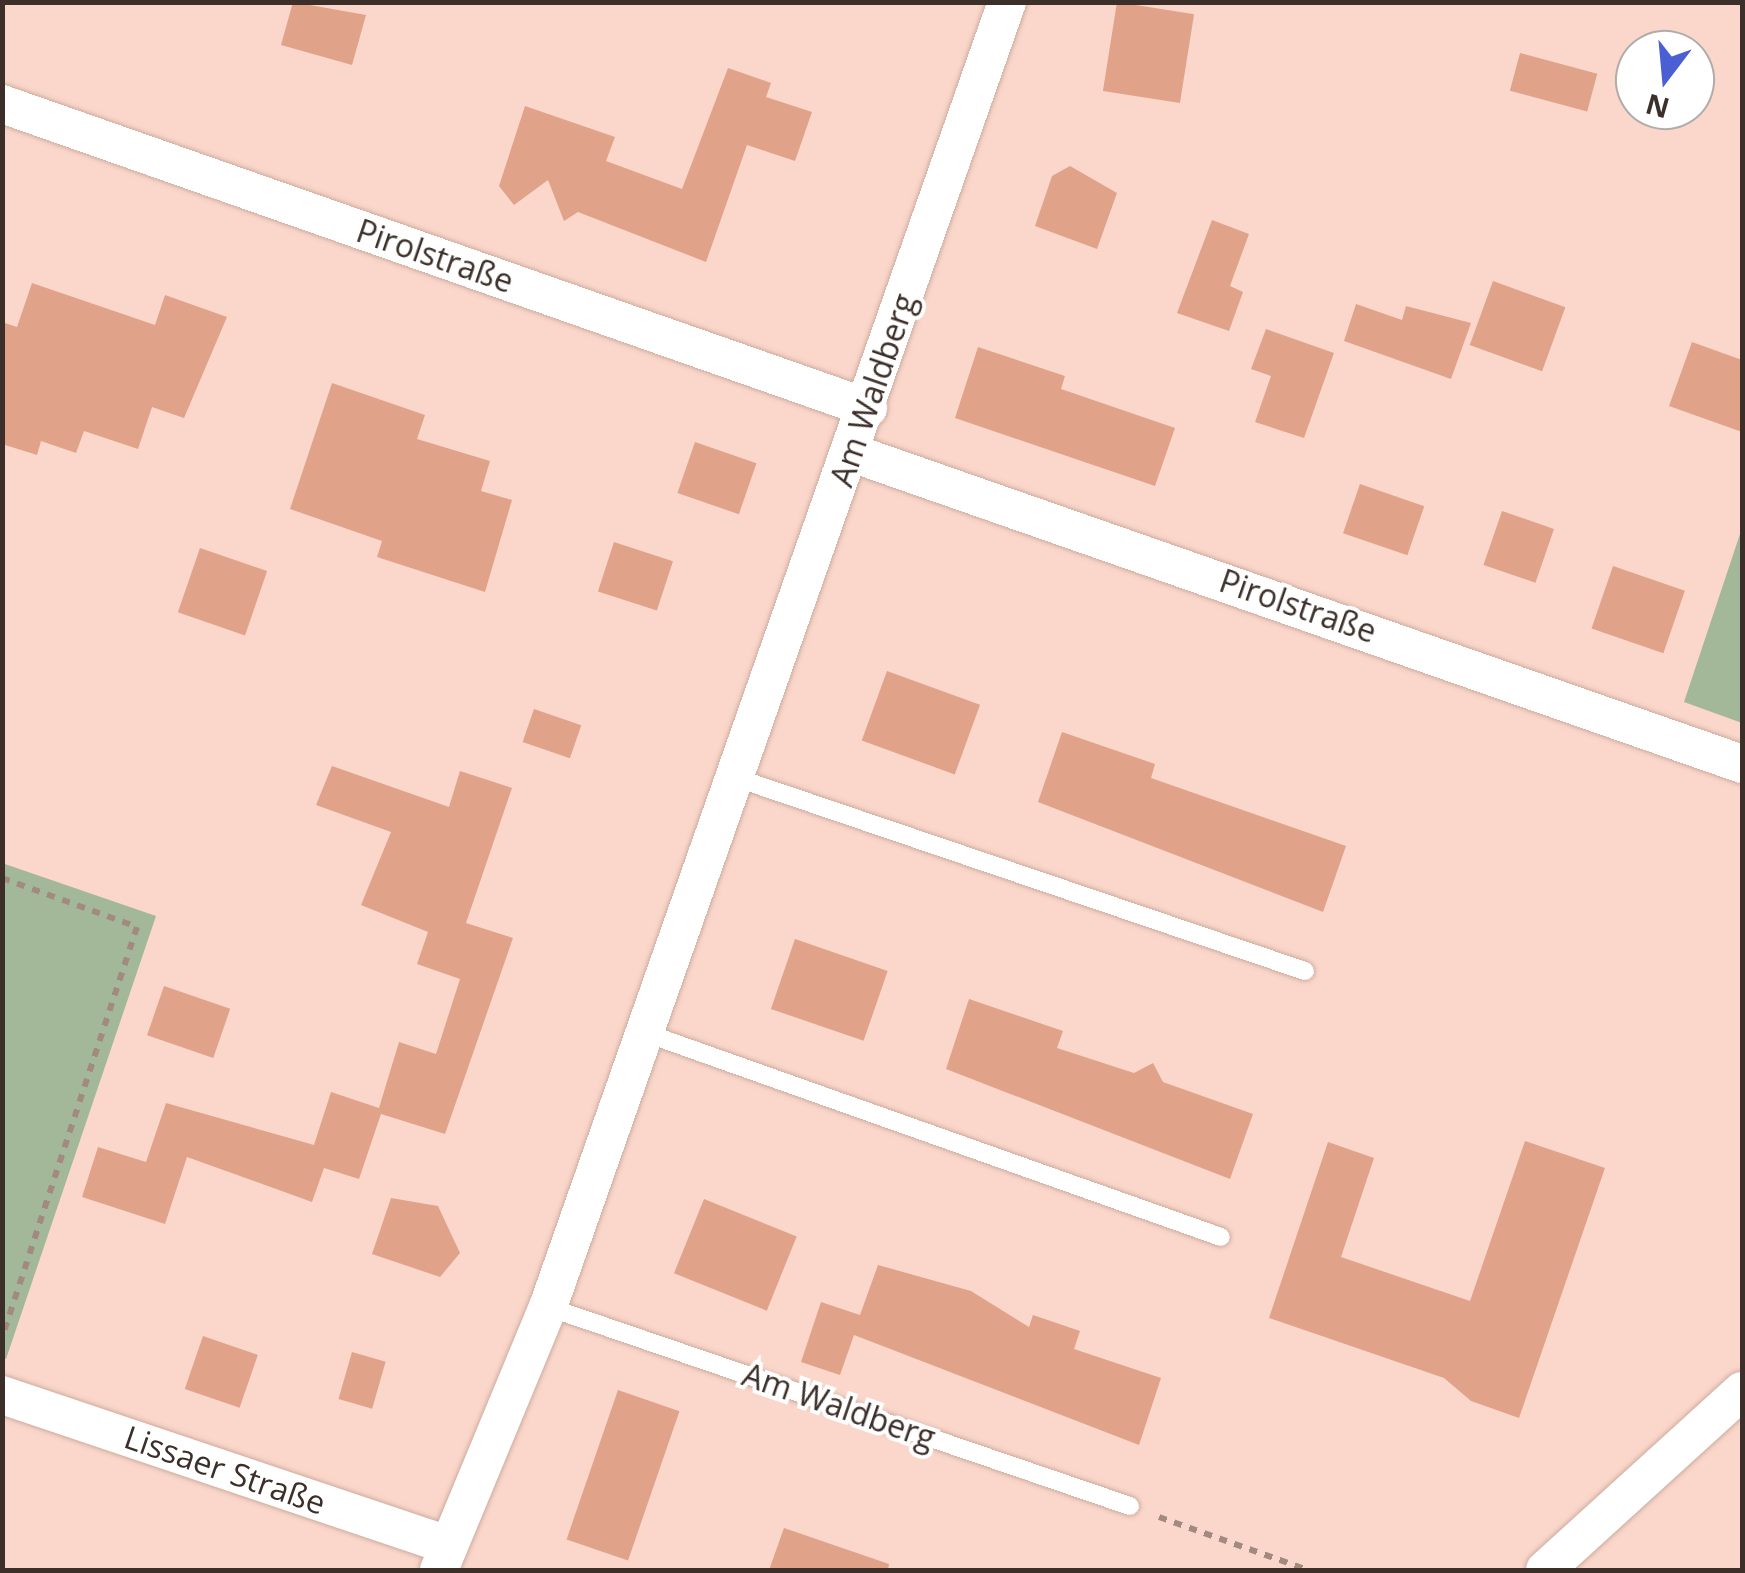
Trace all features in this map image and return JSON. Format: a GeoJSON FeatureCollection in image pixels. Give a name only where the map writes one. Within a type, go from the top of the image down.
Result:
{"type":"FeatureCollection","features":[{"type":"Feature","properties":{"kind":"street","name":"Am Waldberg"},"geometry":{"type":"LineString","coordinates":[[443,1558],[548,1307],[868,408],[1007,2]]}},
{"type":"Feature","properties":{"kind":"street","name":"Pirolstraße"},"geometry":{"type":"LineString","coordinates":[[2,104],[868,408]]}},
{"type":"Feature","properties":{"kind":"street","name":"Pirolstraße"},"geometry":{"type":"LineString","coordinates":[[852,453],[1742,764]]}},
{"type":"Feature","properties":{"kind":"street"},"geometry":{"type":"LineString","coordinates":[[1545,1570],[1742,1390]]}},
{"type":"Feature","properties":{"kind":"street","name":"Lissaer Straße"},"geometry":{"type":"LineString","coordinates":[[2,1396],[443,1558]]}},
{"type":"Feature","properties":{"kind":"lane"},"geometry":{"type":"LineString","coordinates":[[734,776],[1306,970]]}},
{"type":"Feature","properties":{"kind":"lane"},"geometry":{"type":"LineString","coordinates":[[643,1032],[1221,1237]]}},
{"type":"Feature","properties":{"kind":"lane","name":"Am Waldberg"},"geometry":{"type":"LineString","coordinates":[[548,1307],[1130,1506]]}},
{"type":"Feature","properties":{"kind":"path"},"geometry":{"type":"LineString","coordinates":[[2,878],[137,927],[2,1337]]}},
{"type":"Feature","properties":{"kind":"path"},"geometry":{"type":"LineString","coordinates":[[1130,1506],[1308,1570]]}},
{"type":"Feature","properties":{"kind":"green space"},"geometry":{"type":"Polygon","coordinates":[[[1742,528],[1742,723],[1684,702],[1742,528]]]}},
{"type":"Feature","properties":{"kind":"green space"},"geometry":{"type":"Polygon","coordinates":[[[2,863],[156,916],[6,1359],[2,1358],[2,863]]]}},
{"type":"Feature","properties":{"kind":"building"},"geometry":{"type":"Polygon","coordinates":[[[293,2],[366,15],[352,65],[281,45],[293,2]]]}},
{"type":"Feature","properties":{"kind":"building"},"geometry":{"type":"Polygon","coordinates":[[[1117,2],[1194,14],[1180,103],[1103,91],[1117,2]]]}},
{"type":"Feature","properties":{"kind":"building"},"geometry":{"type":"Polygon","coordinates":[[[1520,53],[1597,74],[1587,111],[1510,91],[1520,53]]]}},
{"type":"Feature","properties":{"kind":"building"},"geometry":{"type":"Polygon","coordinates":[[[728,68],[771,83],[766,97],[812,112],[795,161],[747,145],[706,262],[578,212],[564,221],[548,180],[514,205],[499,186],[525,106],[615,137],[606,161],[682,189],[728,68]]]}},
{"type":"Feature","properties":{"kind":"building"},"geometry":{"type":"Polygon","coordinates":[[[1070,166],[1117,193],[1097,249],[1035,226],[1052,176],[1070,166]]]}},
{"type":"Feature","properties":{"kind":"building"},"geometry":{"type":"Polygon","coordinates":[[[1212,220],[1249,234],[1230,286],[1243,292],[1229,331],[1177,313],[1212,220]]]}},
{"type":"Feature","properties":{"kind":"building"},"geometry":{"type":"Polygon","coordinates":[[[1493,281],[1565,307],[1542,371],[1470,345],[1493,281]]]}},
{"type":"Feature","properties":{"kind":"building"},"geometry":{"type":"Polygon","coordinates":[[[32,283],[155,325],[165,295],[227,317],[184,418],[152,407],[138,449],[84,431],[76,453],[41,441],[37,455],[2,444],[2,322],[17,327],[32,283]]]}},
{"type":"Feature","properties":{"kind":"building"},"geometry":{"type":"Polygon","coordinates":[[[1356,304],[1402,320],[1406,306],[1471,323],[1451,379],[1344,341],[1356,304]]]}},
{"type":"Feature","properties":{"kind":"building"},"geometry":{"type":"Polygon","coordinates":[[[1266,329],[1334,353],[1304,438],[1255,422],[1271,376],[1251,369],[1266,329]]]}},
{"type":"Feature","properties":{"kind":"building"},"geometry":{"type":"Polygon","coordinates":[[[1692,342],[1742,360],[1742,432],[1669,406],[1692,342]]]}},
{"type":"Feature","properties":{"kind":"building"},"geometry":{"type":"Polygon","coordinates":[[[978,347],[1065,376],[1061,389],[1175,428],[1155,486],[955,418],[978,347]]]}},
{"type":"Feature","properties":{"kind":"building"},"geometry":{"type":"Polygon","coordinates":[[[332,383],[425,415],[417,439],[490,461],[481,491],[512,500],[485,592],[377,557],[382,541],[290,509],[332,383]]]}},
{"type":"Feature","properties":{"kind":"building"},"geometry":{"type":"Polygon","coordinates":[[[695,442],[756,463],[739,514],[677,493],[695,442]]]}},
{"type":"Feature","properties":{"kind":"building"},"geometry":{"type":"Polygon","coordinates":[[[1360,484],[1424,506],[1407,555],[1343,533],[1360,484]]]}},
{"type":"Feature","properties":{"kind":"building"},"geometry":{"type":"Polygon","coordinates":[[[1502,511],[1554,529],[1535,583],[1483,565],[1502,511]]]}},
{"type":"Feature","properties":{"kind":"building"},"geometry":{"type":"Polygon","coordinates":[[[614,542],[673,561],[657,611],[598,591],[614,542]]]}},
{"type":"Feature","properties":{"kind":"building"},"geometry":{"type":"Polygon","coordinates":[[[200,548],[267,571],[245,635],[178,612],[200,548]]]}},
{"type":"Feature","properties":{"kind":"building"},"geometry":{"type":"Polygon","coordinates":[[[1613,566],[1685,591],[1663,653],[1592,628],[1613,566]]]}},
{"type":"Feature","properties":{"kind":"building"},"geometry":{"type":"Polygon","coordinates":[[[887,671],[980,705],[955,774],[862,741],[887,671]]]}},
{"type":"Feature","properties":{"kind":"building"},"geometry":{"type":"Polygon","coordinates":[[[534,709],[581,725],[570,758],[523,742],[534,709]]]}},
{"type":"Feature","properties":{"kind":"building"},"geometry":{"type":"Polygon","coordinates":[[[1062,732],[1155,764],[1151,778],[1346,846],[1323,912],[1038,802],[1062,732]]]}},
{"type":"Feature","properties":{"kind":"building"},"geometry":{"type":"Polygon","coordinates":[[[332,766],[449,807],[460,771],[512,788],[466,923],[513,938],[445,1134],[381,1114],[359,1179],[324,1168],[312,1202],[187,1157],[165,1224],[82,1197],[98,1147],[146,1162],[166,1103],[314,1145],[331,1092],[379,1108],[399,1042],[436,1054],[460,979],[417,964],[428,932],[361,905],[391,832],[316,805],[332,766]]]}},
{"type":"Feature","properties":{"kind":"building"},"geometry":{"type":"Polygon","coordinates":[[[795,939],[888,971],[864,1041],[771,1009],[795,939]]]}},
{"type":"Feature","properties":{"kind":"building"},"geometry":{"type":"Polygon","coordinates":[[[164,986],[230,1009],[213,1058],[147,1035],[164,986]]]}},
{"type":"Feature","properties":{"kind":"building"},"geometry":{"type":"Polygon","coordinates":[[[969,999],[1063,1031],[1057,1048],[1134,1073],[1153,1063],[1163,1082],[1253,1114],[1230,1179],[946,1069],[969,999]]]}},
{"type":"Feature","properties":{"kind":"building"},"geometry":{"type":"Polygon","coordinates":[[[1525,1141],[1605,1168],[1519,1418],[1471,1401],[1444,1378],[1269,1318],[1328,1142],[1374,1158],[1341,1257],[1470,1301],[1525,1141]]]}},
{"type":"Feature","properties":{"kind":"building"},"geometry":{"type":"Polygon","coordinates":[[[391,1198],[438,1206],[460,1253],[440,1277],[372,1254],[391,1198]]]}},
{"type":"Feature","properties":{"kind":"building"},"geometry":{"type":"Polygon","coordinates":[[[704,1199],[797,1236],[767,1311],[674,1273],[704,1199]]]}},
{"type":"Feature","properties":{"kind":"building"},"geometry":{"type":"Polygon","coordinates":[[[878,1265],[971,1291],[1029,1327],[1033,1315],[1080,1331],[1074,1349],[1161,1378],[1139,1445],[854,1335],[840,1375],[801,1362],[821,1302],[860,1315],[878,1265]]]}},
{"type":"Feature","properties":{"kind":"building"},"geometry":{"type":"Polygon","coordinates":[[[203,1336],[258,1355],[240,1408],[185,1389],[203,1336]]]}},
{"type":"Feature","properties":{"kind":"building"},"geometry":{"type":"Polygon","coordinates":[[[352,1352],[386,1362],[372,1409],[338,1399],[352,1352]]]}},
{"type":"Feature","properties":{"kind":"building"},"geometry":{"type":"Polygon","coordinates":[[[618,1390],[679,1411],[628,1561],[567,1539],[618,1390]]]}},
{"type":"Feature","properties":{"kind":"building"},"geometry":{"type":"Polygon","coordinates":[[[784,1528],[889,1564],[888,1570],[769,1570],[784,1528]]]}}]}
